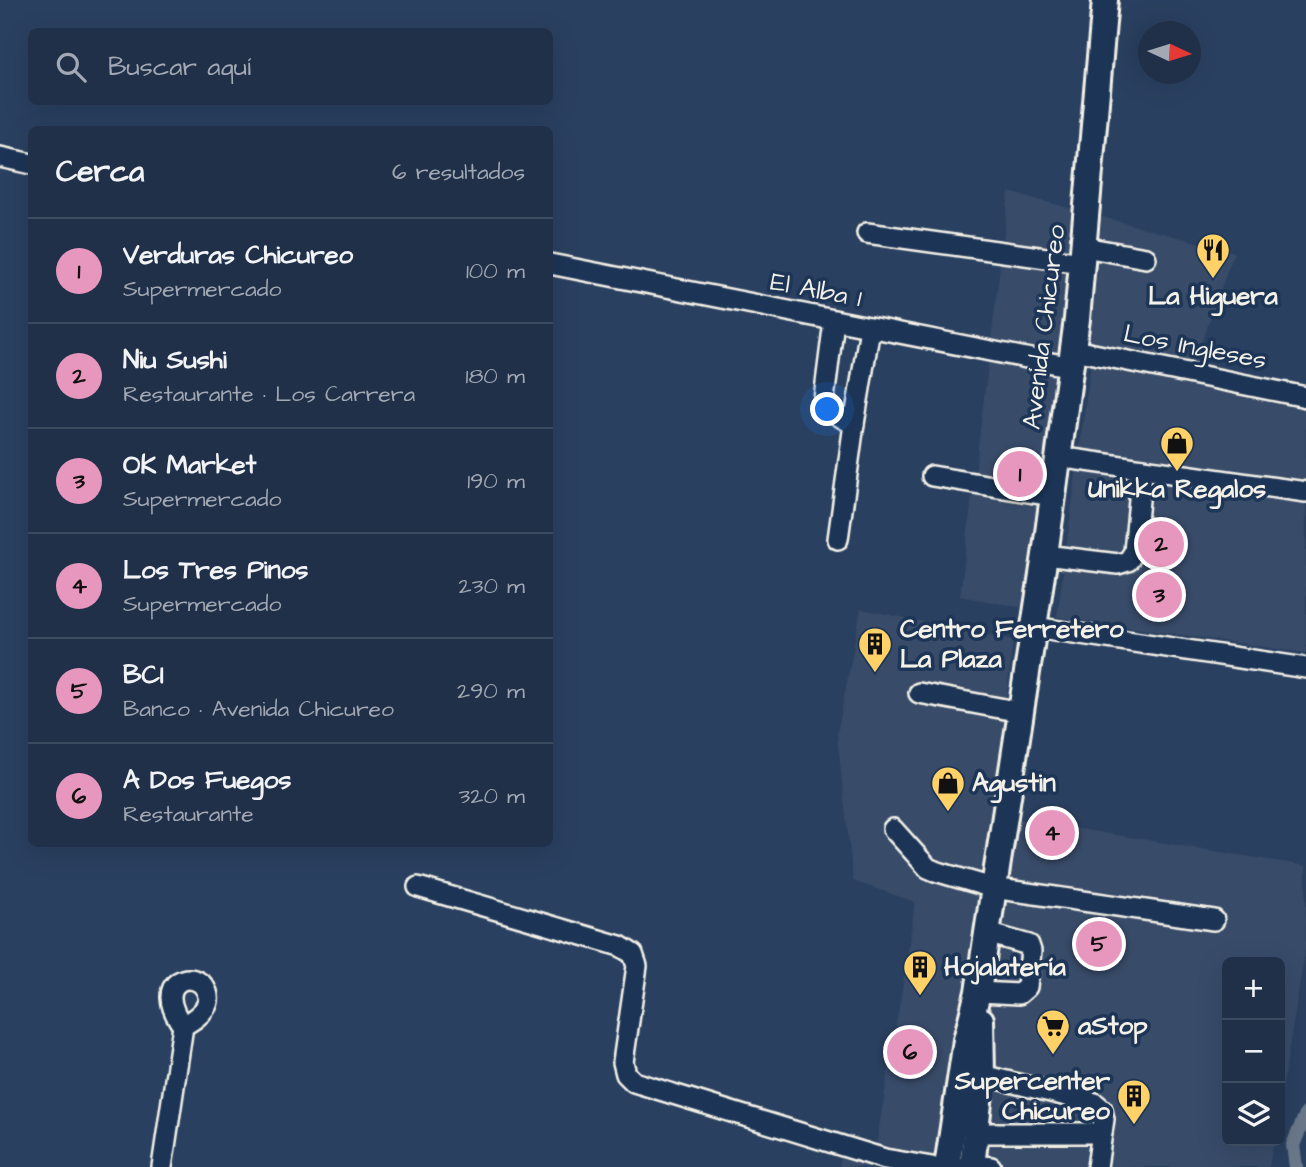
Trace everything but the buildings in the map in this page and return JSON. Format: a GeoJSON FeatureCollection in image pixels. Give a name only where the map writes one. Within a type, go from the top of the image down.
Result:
{"type":"FeatureCollection","features":[{"type":"Feature","properties":{"kind":"main road","name":"Avenida Chicureo"},"geometry":{"type":"LineString","coordinates":[[975,1166],[965,1131],[967,1040],[978,992],[1073,358],[1105,0]]}},
{"type":"Feature","properties":{"kind":"main road","name":"Avenida Chicureo"},"geometry":{"type":"LineString","coordinates":[[947,1167],[965,1131],[982,1075],[978,992]]}},
{"type":"Feature","properties":{"kind":"street"},"geometry":{"type":"LineString","coordinates":[[0,157],[28,162]]}},
{"type":"Feature","properties":{"kind":"street"},"geometry":{"type":"LineString","coordinates":[[867,233],[1083,255],[1146,257]]}},
{"type":"Feature","properties":{"kind":"street","name":"El Alba 1"},"geometry":{"type":"LineString","coordinates":[[553,265],[870,328],[1073,358]]}},
{"type":"Feature","properties":{"kind":"street"},"geometry":{"type":"LineString","coordinates":[[834,321],[824,399],[832,412],[854,424]]}},
{"type":"Feature","properties":{"kind":"street"},"geometry":{"type":"LineString","coordinates":[[838,539],[870,328]]}},
{"type":"Feature","properties":{"kind":"street","name":"Los Ingleses"},"geometry":{"type":"LineString","coordinates":[[1073,358],[1306,397]]}},
{"type":"Feature","properties":{"kind":"street"},"geometry":{"type":"LineString","coordinates":[[1058,457],[1306,492]]}},
{"type":"Feature","properties":{"kind":"street"},"geometry":{"type":"LineString","coordinates":[[1045,555],[1118,564],[1128,561],[1134,552],[1142,469]]}},
{"type":"Feature","properties":{"kind":"street"},"geometry":{"type":"LineString","coordinates":[[932,476],[1052,496]]}},
{"type":"Feature","properties":{"kind":"street"},"geometry":{"type":"LineString","coordinates":[[1034,627],[1306,668]]}},
{"type":"Feature","properties":{"kind":"street"},"geometry":{"type":"LineString","coordinates":[[919,693],[1021,712]]}},
{"type":"Feature","properties":{"kind":"street"},"geometry":{"type":"LineString","coordinates":[[893,829],[935,872],[993,888],[1214,920]]}},
{"type":"Feature","properties":{"kind":"street"},"geometry":{"type":"LineString","coordinates":[[418,887],[620,946],[633,954],[637,966],[623,1062],[626,1074],[634,1082],[885,1159],[932,1167]]}},
{"type":"Feature","properties":{"kind":"street"},"geometry":{"type":"LineString","coordinates":[[978,992],[1019,994],[1027,987],[1031,951],[1029,945],[987,933]]}},
{"type":"Feature","properties":{"kind":"street"},"geometry":{"type":"LineString","coordinates":[[162,1167],[183,1026]]}},
{"type":"Feature","properties":{"kind":"street"},"geometry":{"type":"LineString","coordinates":[[982,1075],[1096,1103],[1102,1109],[1104,1119],[1097,1167]]}},
{"type":"Feature","properties":{"kind":"street"},"geometry":{"type":"LineString","coordinates":[[965,1131],[1102,1133]]}},
{"type":"Feature","properties":{"kind":"shaded area"},"geometry":{"type":"Polygon","coordinates":[[[1009,192],[1234,252],[1195,362],[1061,339],[1023,608],[960,596],[1009,192]]]}},
{"type":"Feature","properties":{"kind":"shaded area"},"geometry":{"type":"Polygon","coordinates":[[[1091,362],[1306,407],[1306,653],[1057,617],[1091,362]]]}},
{"type":"Feature","properties":{"kind":"shaded area"},"geometry":{"type":"Polygon","coordinates":[[[861,609],[1013,640],[994,815],[1306,866],[1306,945],[1285,1073],[1285,957],[1222,957],[1222,1146],[1273,1146],[1269,1167],[839,1167],[841,1155],[873,1164],[915,902],[853,881],[837,734],[861,609]]]}},
{"type":"Feature","properties":{"kind":"waterway"},"geometry":{"type":"LineString","coordinates":[[1296,1167],[1293,1145],[1306,1114]]}},
{"type":"Feature","properties":{"kind":"place","name":"La Higuera"},"geometry":{"type":"Point","coordinates":[1213,280]}},
{"type":"Feature","properties":{"kind":"place","name":"Unikka Regalos"},"geometry":{"type":"Point","coordinates":[1177,473]}},
{"type":"Feature","properties":{"kind":"place","name":"Verduras Chicureo"},"geometry":{"type":"Point","coordinates":[1020,474]}},
{"type":"Feature","properties":{"kind":"place","name":"Niu Sushi"},"geometry":{"type":"Point","coordinates":[1161,544]}},
{"type":"Feature","properties":{"kind":"place","name":"OK Market"},"geometry":{"type":"Point","coordinates":[1159,595]}},
{"type":"Feature","properties":{"kind":"place","name":"Centro Ferretero La Plaza"},"geometry":{"type":"Point","coordinates":[875,674]}},
{"type":"Feature","properties":{"kind":"place","name":"Agustin"},"geometry":{"type":"Point","coordinates":[948,813]}},
{"type":"Feature","properties":{"kind":"place","name":"Los Tres Pinos"},"geometry":{"type":"Point","coordinates":[1052,833]}},
{"type":"Feature","properties":{"kind":"place","name":"BCI"},"geometry":{"type":"Point","coordinates":[1099,944]}},
{"type":"Feature","properties":{"kind":"place","name":"Hojalatería"},"geometry":{"type":"Point","coordinates":[920,997]}},
{"type":"Feature","properties":{"kind":"place","name":"A Dos Fuegos"},"geometry":{"type":"Point","coordinates":[910,1052]}},
{"type":"Feature","properties":{"kind":"place","name":"aStop"},"geometry":{"type":"Point","coordinates":[1053,1056]}},
{"type":"Feature","properties":{"kind":"place","name":"Supercenter Chicureo"},"geometry":{"type":"Point","coordinates":[1134,1126]}}]}
